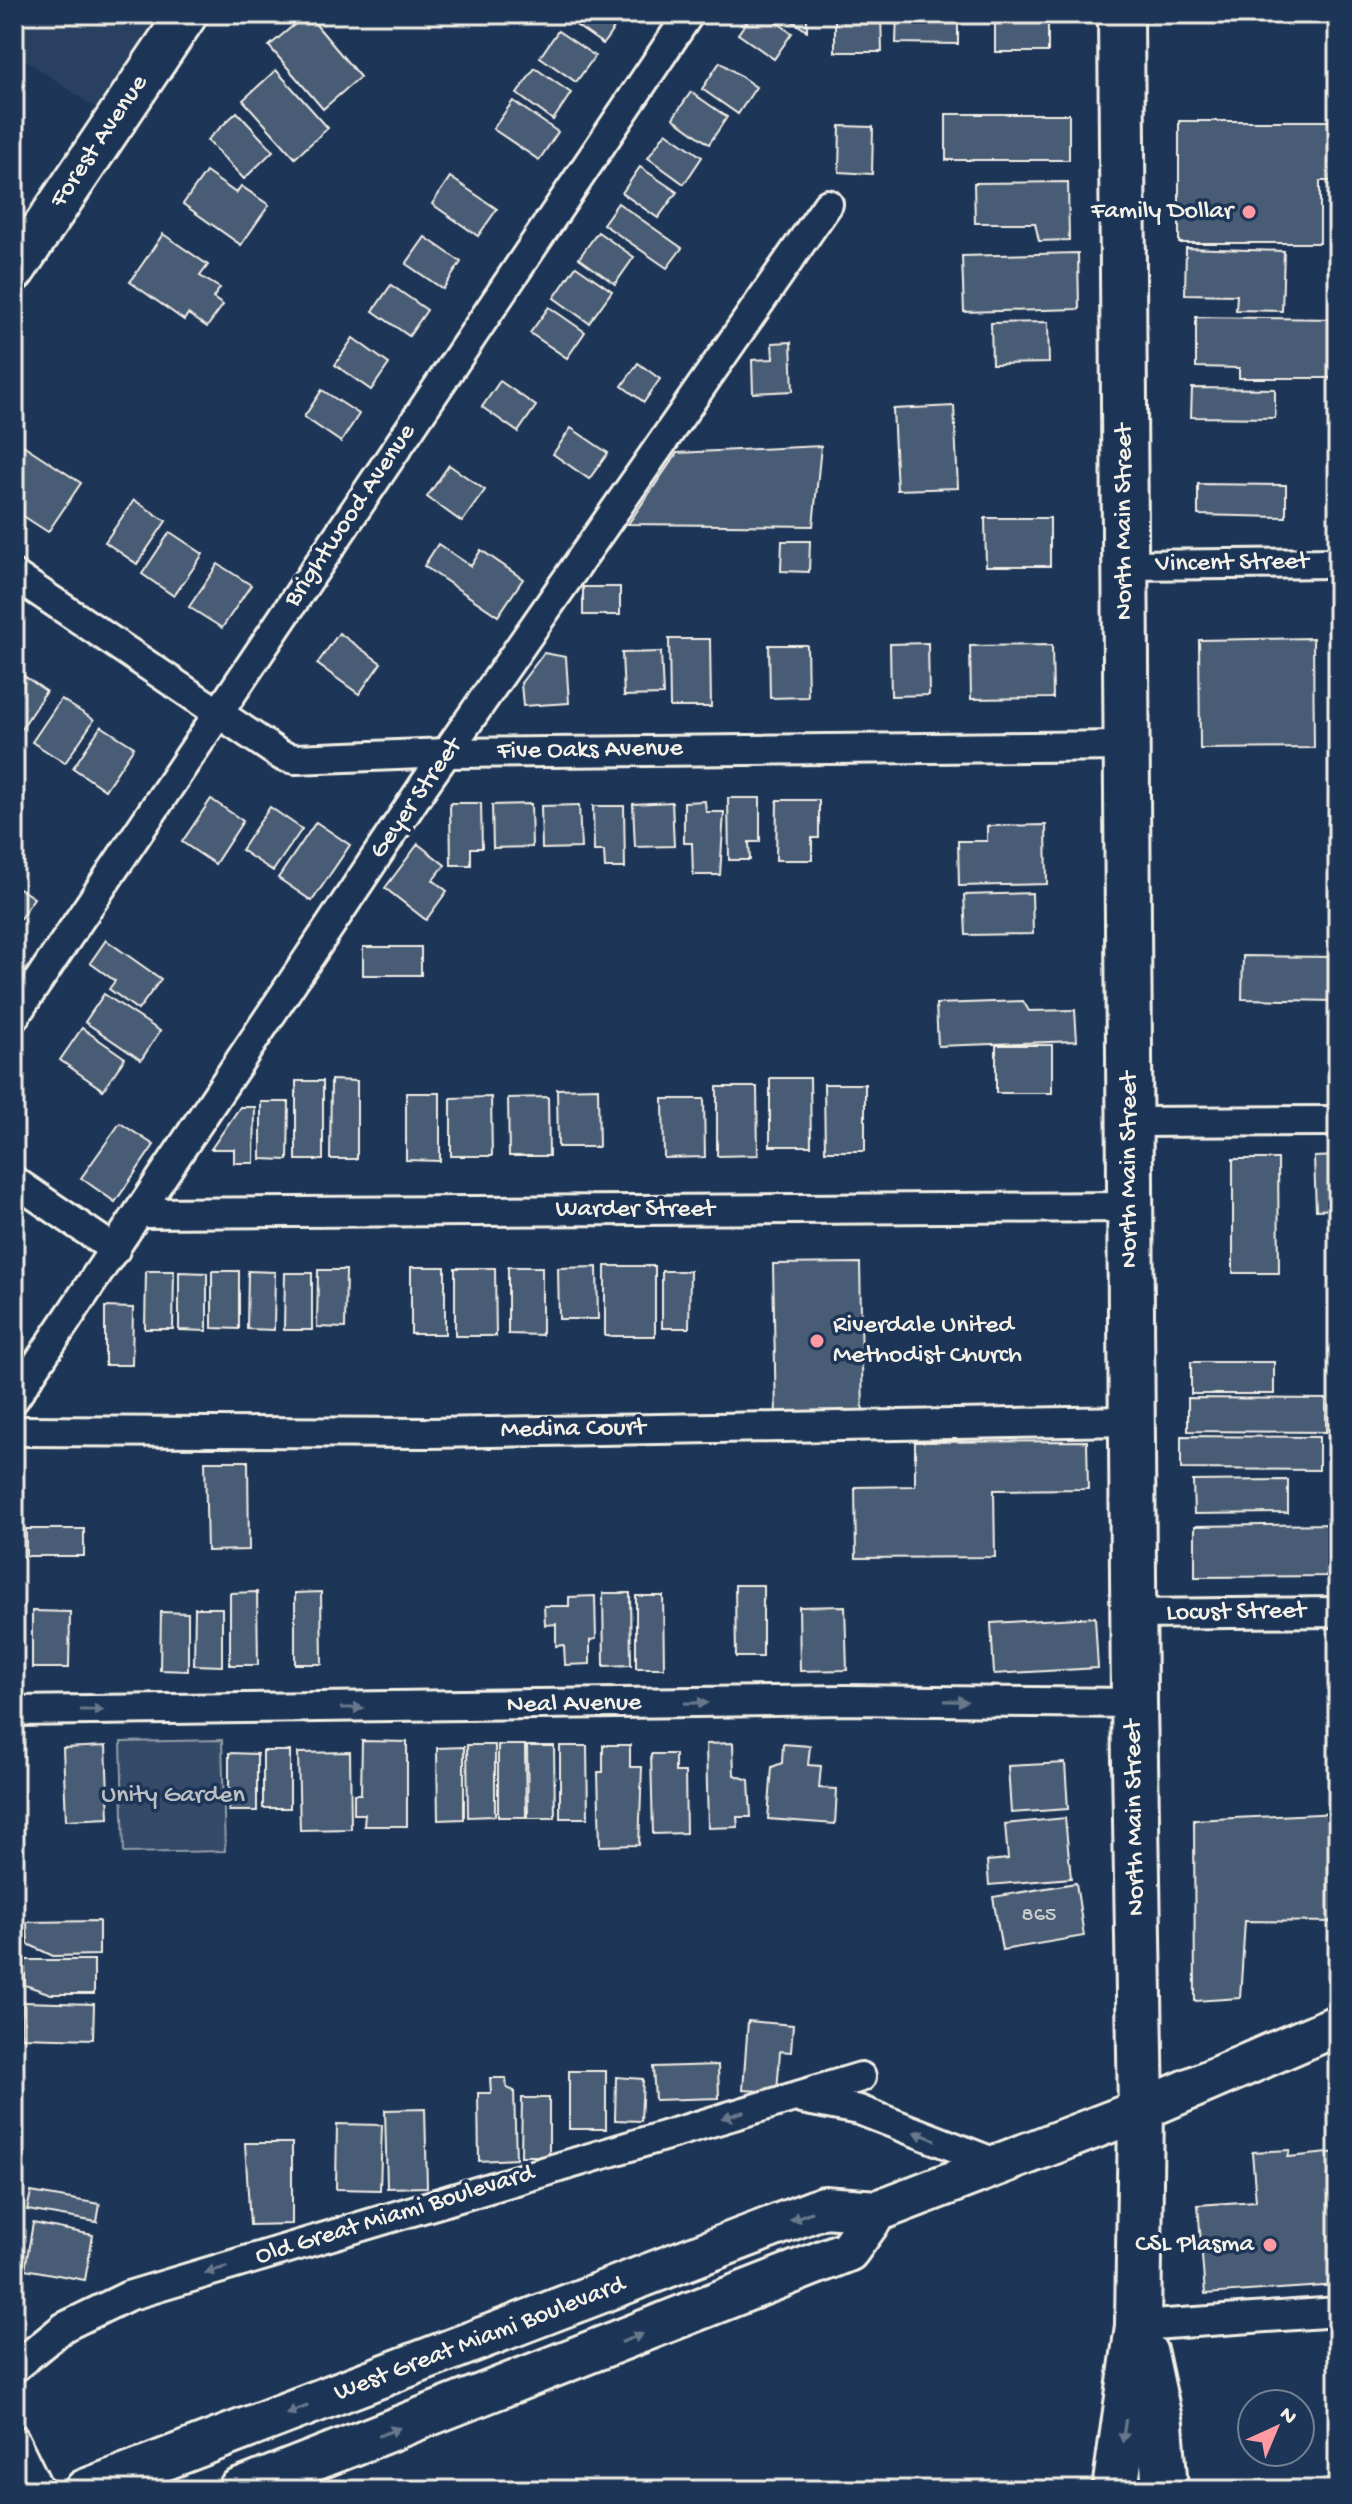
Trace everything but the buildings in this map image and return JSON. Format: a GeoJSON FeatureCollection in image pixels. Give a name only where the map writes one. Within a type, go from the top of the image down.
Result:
{"type":"FeatureCollection","features":[{"type":"Feature","properties":{"kind":"main road","name":"Forest Avenue"},"geometry":{"type":"LineString","coordinates":[[14,271],[187,14]]}},
{"type":"Feature","properties":{"kind":"main road","name":"North Main Street"},"geometry":{"type":"LineString","coordinates":[[1115,2490],[1138,2326],[1141,2110],[1131,1421],[1121,14]]}},
{"type":"Feature","properties":{"kind":"main road","name":"West Great Miami Boulevard"},"geometry":{"type":"LineString","coordinates":[[85,2490],[824,2207],[877,2211],[1141,2110],[1338,2025]]}},
{"type":"Feature","properties":{"kind":"main road","name":"West Great Miami Boulevard"},"geometry":{"type":"LineString","coordinates":[[238,2490],[848,2251],[877,2211]]}},
{"type":"Feature","properties":{"kind":"main road","name":"North Main Street"},"geometry":{"type":"LineString","coordinates":[[1138,2326],[1160,2424],[1165,2490]]}},
{"type":"Feature","properties":{"kind":"street","name":"Brightwood Avenue"},"geometry":{"type":"LineString","coordinates":[[14,1017],[689,14]]}},
{"type":"Feature","properties":{"kind":"street","name":"Geyer Street"},"geometry":{"type":"LineString","coordinates":[[14,1399],[448,753],[828,204]]}},
{"type":"Feature","properties":{"kind":"street","name":"Vincent Street"},"geometry":{"type":"LineString","coordinates":[[1125,565],[1338,563]]}},
{"type":"Feature","properties":{"kind":"street","name":"Five Oaks Avenue"},"geometry":{"type":"LineString","coordinates":[[14,575],[282,756],[295,759],[448,753],[1126,746]]}},
{"type":"Feature","properties":{"kind":"street"},"geometry":{"type":"LineString","coordinates":[[1129,1122],[1338,1121]]}},
{"type":"Feature","properties":{"kind":"street"},"geometry":{"type":"LineString","coordinates":[[14,1181],[115,1250]]}},
{"type":"Feature","properties":{"kind":"street","name":"Warder Street"},"geometry":{"type":"LineString","coordinates":[[139,1213],[1130,1207]]}},
{"type":"Feature","properties":{"kind":"street","name":"Medina Court"},"geometry":{"type":"LineString","coordinates":[[14,1431],[428,1433],[1131,1421]]}},
{"type":"Feature","properties":{"kind":"street","name":"Locust Street"},"geometry":{"type":"LineString","coordinates":[[1133,1614],[1338,1612]]}},
{"type":"Feature","properties":{"kind":"street","name":"Neal Avenue"},"geometry":{"type":"LineString","coordinates":[[14,1711],[846,1700],[1134,1703]]}},
{"type":"Feature","properties":{"kind":"street","name":"Old Great Miami Boulevard"},"geometry":{"type":"LineString","coordinates":[[14,2368],[64,2327],[128,2296],[861,2077]]}},
{"type":"Feature","properties":{"kind":"street","name":"Old Great Miami Boulevard"},"geometry":{"type":"LineString","coordinates":[[792,2098],[838,2103],[998,2164]]}},
{"type":"Feature","properties":{"kind":"street"},"geometry":{"type":"LineString","coordinates":[[1138,2326],[1338,2312]]}},
{"type":"Feature","properties":{"kind":"street"},"geometry":{"type":"LineString","coordinates":[[14,2439],[39,2490]]}},
{"type":"Feature","properties":{"kind":"shaded area"},"geometry":{"type":"Polygon","coordinates":[[[14,14],[187,14],[113,120],[14,52],[14,14]]]}},
{"type":"Feature","properties":{"kind":"green space","name":"Unity Garden"},"geometry":{"type":"Polygon","coordinates":[[[222,1740],[225,1851],[124,1853],[121,1742],[222,1740]]]}},
{"type":"Feature","properties":{"kind":"place","name":"Family Dollar"},"geometry":{"type":"Point","coordinates":[1249,212]}},
{"type":"Feature","properties":{"kind":"place","name":"Riverdale United Methodist Church"},"geometry":{"type":"Point","coordinates":[817,1341]}},
{"type":"Feature","properties":{"kind":"place","name":"CSL Plasma"},"geometry":{"type":"Point","coordinates":[1270,2245]}}]}
